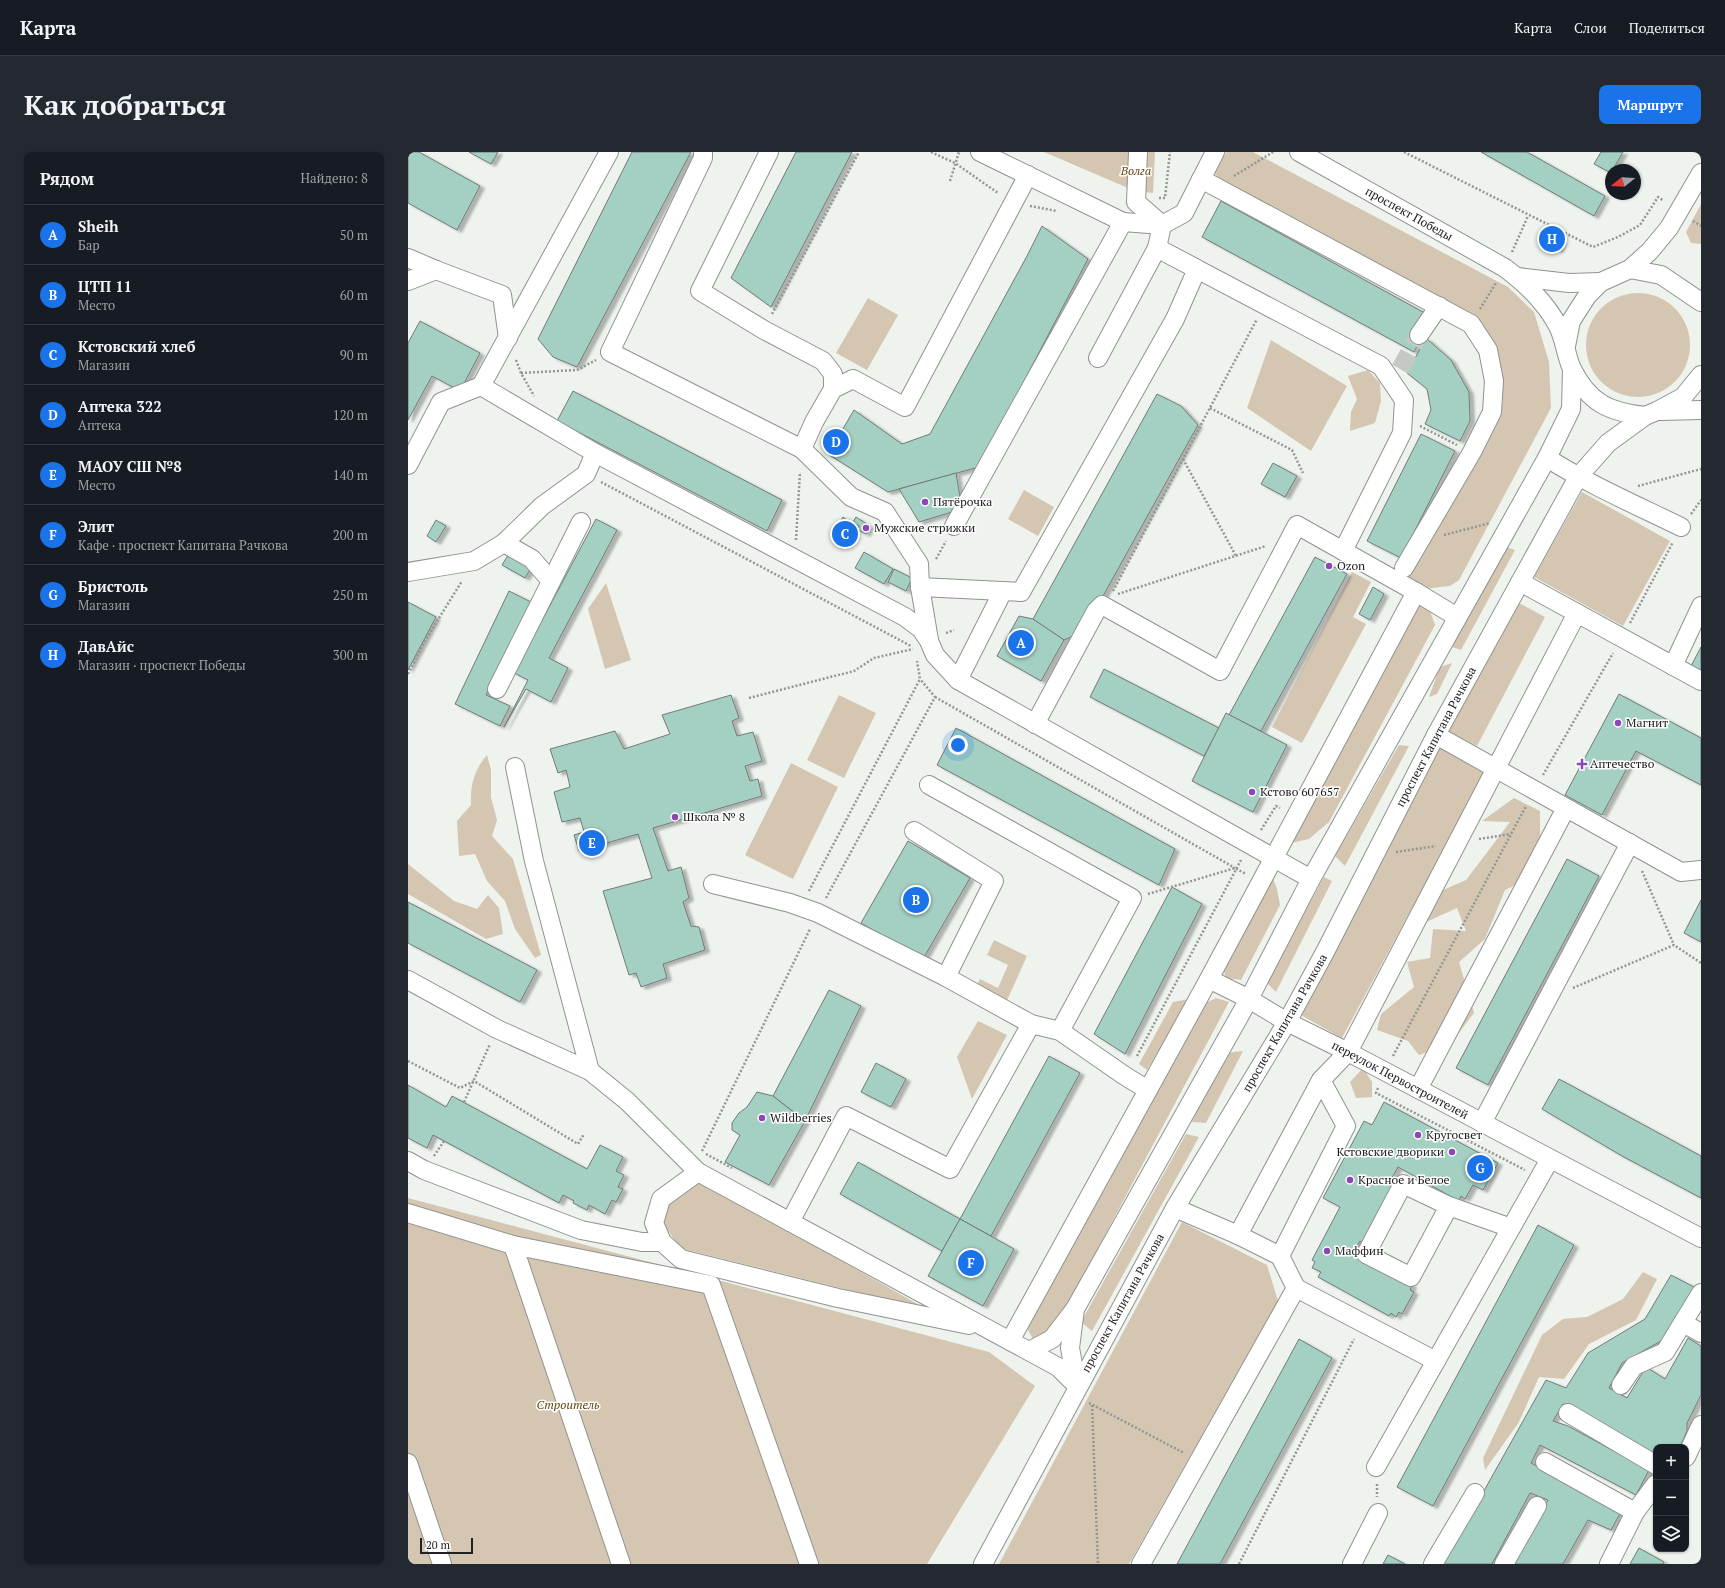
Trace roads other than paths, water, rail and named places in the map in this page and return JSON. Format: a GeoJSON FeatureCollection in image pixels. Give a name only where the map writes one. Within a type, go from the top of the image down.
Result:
{"type":"FeatureCollection","features":[{"type":"Feature","properties":{"kind":"street"},"geometry":{"type":"LineString","coordinates":[[408,465],[441,402],[481,386],[609,152]]}},
{"type":"Feature","properties":{"kind":"street"},"geometry":{"type":"LineString","coordinates":[[703,152],[703,158],[610,352],[802,449],[852,497],[885,512],[919,564],[920,587],[929,641]]}},
{"type":"Feature","properties":{"kind":"street"},"geometry":{"type":"LineString","coordinates":[[769,152],[700,291],[764,330],[823,361],[833,374],[833,389],[814,422],[802,449]]}},
{"type":"Feature","properties":{"kind":"street"},"geometry":{"type":"LineString","coordinates":[[980,152],[1123,222],[1162,225],[1184,213],[1209,183],[1215,152]]}},
{"type":"Feature","properties":{"kind":"street"},"geometry":{"type":"LineString","coordinates":[[1138,152],[1136,202],[1162,225]]}},
{"type":"Feature","properties":{"kind":"street","name":"проспект Победы"},"geometry":{"type":"LineString","coordinates":[[1308,154],[1518,277]]}},
{"type":"Feature","properties":{"kind":"street"},"geometry":{"type":"LineString","coordinates":[[1566,346],[1571,320],[1587,296],[1601,282],[1630,269],[1650,251],[1669,228],[1701,173]]}},
{"type":"Feature","properties":{"kind":"street"},"geometry":{"type":"LineString","coordinates":[[833,389],[853,379],[905,407],[1028,175]]}},
{"type":"Feature","properties":{"kind":"street"},"geometry":{"type":"LineString","coordinates":[[1209,183],[1471,324],[1488,350],[1494,382],[1492,412],[1472,452],[1404,568]]}},
{"type":"Feature","properties":{"kind":"street"},"geometry":{"type":"LineString","coordinates":[[954,526],[1123,222]]}},
{"type":"Feature","properties":{"kind":"street"},"geometry":{"type":"LineString","coordinates":[[1098,358],[1158,248],[1162,225]]}},
{"type":"Feature","properties":{"kind":"street"},"geometry":{"type":"LineString","coordinates":[[1158,248],[1382,366],[1396,376],[1404,400],[1402,433],[1343,551]]}},
{"type":"Feature","properties":{"kind":"street"},"geometry":{"type":"LineString","coordinates":[[408,258],[502,295],[508,338]]}},
{"type":"Feature","properties":{"kind":"street"},"geometry":{"type":"LineString","coordinates":[[920,587],[1021,592],[1175,319],[1197,269]]}},
{"type":"Feature","properties":{"kind":"street"},"geometry":{"type":"LineString","coordinates":[[1630,269],[1661,275],[1701,302]]}},
{"type":"Feature","properties":{"kind":"street"},"geometry":{"type":"LineString","coordinates":[[408,281],[436,270]]}},
{"type":"Feature","properties":{"kind":"street"},"geometry":{"type":"LineString","coordinates":[[1518,277],[1569,283],[1601,282]]}},
{"type":"Feature","properties":{"kind":"street"},"geometry":{"type":"LineString","coordinates":[[1029,1351],[1052,1339],[1075,1309],[1248,999],[1311,879],[1547,458],[1570,409],[1572,369],[1566,346],[1558,325],[1538,298],[1518,277]]}},
{"type":"Feature","properties":{"kind":"street"},"geometry":{"type":"LineString","coordinates":[[1419,335],[1438,306]]}},
{"type":"Feature","properties":{"kind":"street"},"geometry":{"type":"LineString","coordinates":[[1572,369],[1585,389],[1604,407],[1627,414],[1651,414],[1701,410]]}},
{"type":"Feature","properties":{"kind":"street","name":"проспект Капитана Рачкова"},"geometry":{"type":"LineString","coordinates":[[984,1564],[1075,1390],[1175,1208],[1287,1022],[1325,952],[1436,735],[1578,477],[1608,443],[1651,414],[1683,397],[1701,375]]}},
{"type":"Feature","properties":{"kind":"street"},"geometry":{"type":"LineString","coordinates":[[481,386],[595,452],[905,617],[921,629],[929,641],[935,655],[958,680],[1311,879]]}},
{"type":"Feature","properties":{"kind":"street"},"geometry":{"type":"LineString","coordinates":[[408,572],[474,561],[504,543],[542,506],[586,474],[595,452]]}},
{"type":"Feature","properties":{"kind":"street"},"geometry":{"type":"LineString","coordinates":[[1547,458],[1578,477],[1614,493],[1681,528]]}},
{"type":"Feature","properties":{"kind":"street"},"geometry":{"type":"LineString","coordinates":[[497,688],[581,522]]}},
{"type":"Feature","properties":{"kind":"street"},"geometry":{"type":"LineString","coordinates":[[1035,724],[1096,612],[1102,605],[1220,671],[1297,525],[1458,617]]}},
{"type":"Feature","properties":{"kind":"street"},"geometry":{"type":"LineString","coordinates":[[504,543],[532,559],[551,581]]}},
{"type":"Feature","properties":{"kind":"street"},"geometry":{"type":"LineString","coordinates":[[1520,582],[1701,681]]}},
{"type":"Feature","properties":{"kind":"street"},"geometry":{"type":"LineString","coordinates":[[958,680],[1004,591]]}},
{"type":"Feature","properties":{"kind":"street"},"geometry":{"type":"LineString","coordinates":[[1010,1341],[1209,979],[1416,592]]}},
{"type":"Feature","properties":{"kind":"street"},"geometry":{"type":"LineString","coordinates":[[1673,666],[1701,606]]}},
{"type":"Feature","properties":{"kind":"street"},"geometry":{"type":"LineString","coordinates":[[1238,1234],[1322,1080],[1348,1052],[1577,613]]}},
{"type":"Feature","properties":{"kind":"street"},"geometry":{"type":"LineString","coordinates":[[1436,735],[1681,872],[1701,870]]}},
{"type":"Feature","properties":{"kind":"street"},"geometry":{"type":"LineString","coordinates":[[515,767],[534,861],[590,1072]]}},
{"type":"Feature","properties":{"kind":"street"},"geometry":{"type":"LineString","coordinates":[[929,785],[1132,898],[1060,1031]]}},
{"type":"Feature","properties":{"kind":"street"},"geometry":{"type":"LineString","coordinates":[[1418,1089],[1566,808]]}},
{"type":"Feature","properties":{"kind":"street"},"geometry":{"type":"LineString","coordinates":[[914,831],[994,881],[946,977]]}},
{"type":"Feature","properties":{"kind":"street"},"geometry":{"type":"LineString","coordinates":[[1482,1123],[1630,843]]}},
{"type":"Feature","properties":{"kind":"street"},"geometry":{"type":"LineString","coordinates":[[713,884],[801,907],[818,913],[946,977],[1032,1024],[1060,1031],[1148,1090]]}},
{"type":"Feature","properties":{"kind":"street","name":"переулок Первостроителей"},"geometry":{"type":"LineString","coordinates":[[1209,979],[1248,999],[1287,1022],[1348,1052],[1701,1238]]}},
{"type":"Feature","properties":{"kind":"street"},"geometry":{"type":"LineString","coordinates":[[408,980],[497,1029],[590,1072],[628,1101],[698,1172],[1058,1367],[1075,1390]]}},
{"type":"Feature","properties":{"kind":"street"},"geometry":{"type":"LineString","coordinates":[[790,1222],[846,1116],[950,1169],[1032,1024]]}},
{"type":"Feature","properties":{"kind":"street"},"geometry":{"type":"LineString","coordinates":[[1280,1256],[1346,1126],[1322,1080]]}},
{"type":"Feature","properties":{"kind":"street"},"geometry":{"type":"LineString","coordinates":[[1376,1467],[1550,1159]]}},
{"type":"Feature","properties":{"kind":"street"},"geometry":{"type":"LineString","coordinates":[[408,1161],[424,1170],[581,1230],[642,1242],[662,1242]]}},
{"type":"Feature","properties":{"kind":"street"},"geometry":{"type":"LineString","coordinates":[[698,1172],[661,1199],[654,1223],[662,1242],[681,1259],[838,1298],[988,1329]]}},
{"type":"Feature","properties":{"kind":"street"},"geometry":{"type":"LineString","coordinates":[[1449,1206],[1411,1277],[1366,1254],[1403,1184],[1449,1206],[1511,1228]]}},
{"type":"Feature","properties":{"kind":"street"},"geometry":{"type":"LineString","coordinates":[[1175,1208],[1238,1234],[1280,1256],[1296,1288],[1436,1360]]}},
{"type":"Feature","properties":{"kind":"street"},"geometry":{"type":"LineString","coordinates":[[408,1213],[513,1245],[711,1285],[809,1564]]}},
{"type":"Feature","properties":{"kind":"street"},"geometry":{"type":"LineString","coordinates":[[513,1245],[621,1564]]}},
{"type":"Feature","properties":{"kind":"street"},"geometry":{"type":"LineString","coordinates":[[1140,1564],[1296,1288]]}},
{"type":"Feature","properties":{"kind":"street"},"geometry":{"type":"LineString","coordinates":[[1621,1385],[1634,1366],[1665,1352],[1701,1293]]}},
{"type":"Feature","properties":{"kind":"street"},"geometry":{"type":"LineString","coordinates":[[1075,1309],[1070,1348],[1075,1390]]}},
{"type":"Feature","properties":{"kind":"street"},"geometry":{"type":"LineString","coordinates":[[1682,1323],[1701,1333]]}},
{"type":"Feature","properties":{"kind":"street"},"geometry":{"type":"LineString","coordinates":[[1568,1413],[1653,1464]]}},
{"type":"Feature","properties":{"kind":"street"},"geometry":{"type":"LineString","coordinates":[[1689,1451],[1701,1425]]}},
{"type":"Feature","properties":{"kind":"street"},"geometry":{"type":"LineString","coordinates":[[1545,1462],[1635,1512]]}},
{"type":"Feature","properties":{"kind":"street"},"geometry":{"type":"LineString","coordinates":[[408,1463],[442,1564]]}},
{"type":"Feature","properties":{"kind":"street"},"geometry":{"type":"LineString","coordinates":[[1609,1564],[1635,1512],[1653,1488]]}},
{"type":"Feature","properties":{"kind":"street"},"geometry":{"type":"LineString","coordinates":[[1433,1564],[1475,1493]]}},
{"type":"Feature","properties":{"kind":"street"},"geometry":{"type":"LineString","coordinates":[[1504,1564],[1537,1506]]}},
{"type":"Feature","properties":{"kind":"street"},"geometry":{"type":"LineString","coordinates":[[1352,1564],[1378,1513]]}},
{"type":"Feature","properties":{"kind":"tunnel"},"geometry":{"type":"LineString","coordinates":[[1400,369],[1419,335]]}},
{"type":"Feature","properties":{"kind":"place","name":"ДавАйс"},"geometry":{"type":"Point","coordinates":[1552,239]}},
{"type":"Feature","properties":{"kind":"place","name":"Аптека 322"},"geometry":{"type":"Point","coordinates":[836,442]}},
{"type":"Feature","properties":{"kind":"place","name":"Пятёрочка"},"geometry":{"type":"Point","coordinates":[925,502]}},
{"type":"Feature","properties":{"kind":"place","name":"Мужские стрижки"},"geometry":{"type":"Point","coordinates":[866,528]}},
{"type":"Feature","properties":{"kind":"place","name":"Кстовский хлеб"},"geometry":{"type":"Point","coordinates":[845,534]}},
{"type":"Feature","properties":{"kind":"place","name":"Ozon"},"geometry":{"type":"Point","coordinates":[1329,566]}},
{"type":"Feature","properties":{"kind":"place","name":"Sheih"},"geometry":{"type":"Point","coordinates":[1021,643]}},
{"type":"Feature","properties":{"kind":"place","name":"Магнит"},"geometry":{"type":"Point","coordinates":[1618,723]}},
{"type":"Feature","properties":{"kind":"place","name":"Аптечество"},"geometry":{"type":"Point","coordinates":[1582,764]}},
{"type":"Feature","properties":{"kind":"place","name":"Кстово 607657"},"geometry":{"type":"Point","coordinates":[1252,792]}},
{"type":"Feature","properties":{"kind":"place","name":"Школа № 8"},"geometry":{"type":"Point","coordinates":[675,817]}},
{"type":"Feature","properties":{"kind":"place","name":"МАОУ СШ №8"},"geometry":{"type":"Point","coordinates":[592,843]}},
{"type":"Feature","properties":{"kind":"place","name":"ЦТП 11"},"geometry":{"type":"Point","coordinates":[916,900]}},
{"type":"Feature","properties":{"kind":"place","name":"Wildberries"},"geometry":{"type":"Point","coordinates":[762,1118]}},
{"type":"Feature","properties":{"kind":"place","name":"Кругосвет"},"geometry":{"type":"Point","coordinates":[1418,1135]}},
{"type":"Feature","properties":{"kind":"place","name":"Кстовские дворики"},"geometry":{"type":"Point","coordinates":[1452,1152]}},
{"type":"Feature","properties":{"kind":"place","name":"Бристоль"},"geometry":{"type":"Point","coordinates":[1480,1168]}},
{"type":"Feature","properties":{"kind":"place","name":"Красное и Белое"},"geometry":{"type":"Point","coordinates":[1350,1180]}},
{"type":"Feature","properties":{"kind":"place","name":"Маффин"},"geometry":{"type":"Point","coordinates":[1327,1251]}},
{"type":"Feature","properties":{"kind":"place","name":"Элит"},"geometry":{"type":"Point","coordinates":[971,1263]}},
{"type":"Feature","properties":{"kind":"park label","name":"Волга"},"geometry":{"type":"Point","coordinates":[1136,171]}},
{"type":"Feature","properties":{"kind":"park label","name":"Строитель"},"geometry":{"type":"Point","coordinates":[568,1405]}}]}
